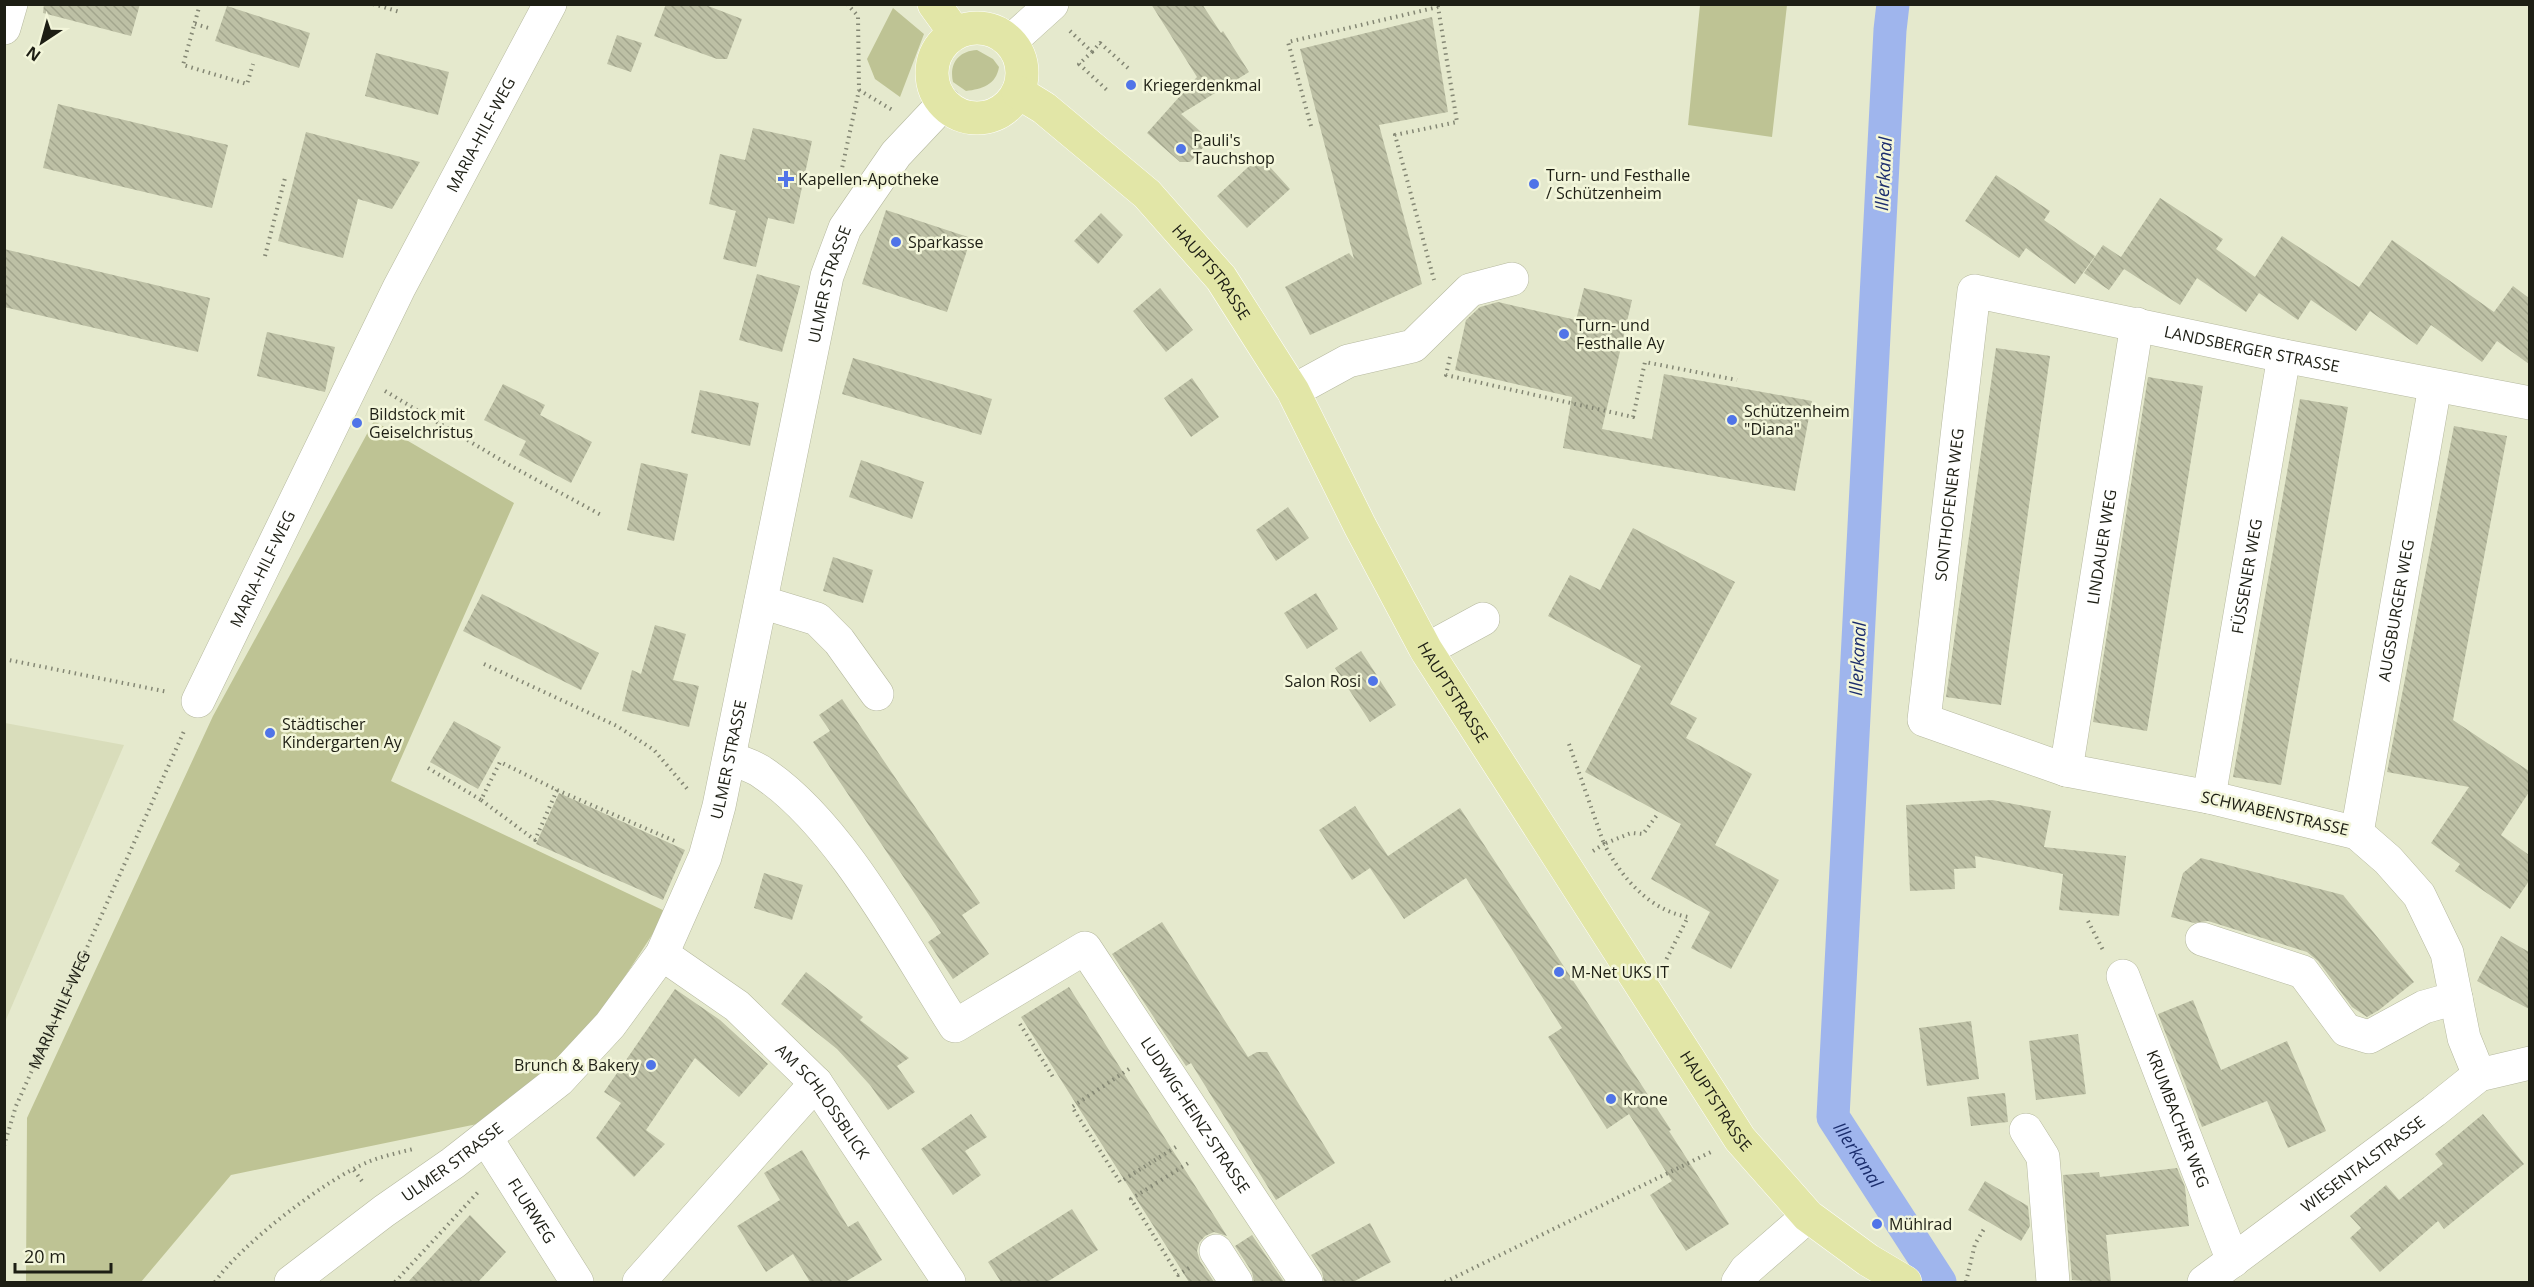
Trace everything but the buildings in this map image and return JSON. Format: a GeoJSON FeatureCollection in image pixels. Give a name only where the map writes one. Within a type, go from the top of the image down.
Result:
{"type":"FeatureCollection","features":[{"type":"Feature","properties":{"kind":"main road"},"geometry":{"type":"LineString","coordinates":[[934,4],[955,33]]}},
{"type":"Feature","properties":{"kind":"main road"},"geometry":{"type":"LineString","coordinates":[[969,28],[983,28],[997,32],[1010,42],[1019,55],[1022,68],[1018,93],[1007,107],[988,117],[965,116],[953,111],[944,103],[934,84],[934,58],[946,40],[955,33],[969,28]]}},
{"type":"Feature","properties":{"kind":"main road","name":"HAUPTSTRASSE"},"geometry":{"type":"LineString","coordinates":[[1018,93],[1044,108],[1163,209],[1221,278],[1293,391],[1360,526],[1426,650],[1740,1139],[1808,1216],[1868,1260],[1905,1282]]}},
{"type":"Feature","properties":{"kind":"street"},"geometry":{"type":"LineString","coordinates":[[4,28],[11,4]]}},
{"type":"Feature","properties":{"kind":"street","name":"MARIA-HILF-WEG"},"geometry":{"type":"LineString","coordinates":[[198,701],[399,288],[550,4]]}},
{"type":"Feature","properties":{"kind":"street"},"geometry":{"type":"LineString","coordinates":[[1010,42],[1050,7]]}},
{"type":"Feature","properties":{"kind":"street","name":"ULMER STRASSE"},"geometry":{"type":"LineString","coordinates":[[291,1282],[494,1151],[610,1025],[662,954],[706,855],[719,806],[822,291],[845,228],[896,154],[944,103]]}},
{"type":"Feature","properties":{"kind":"street"},"geometry":{"type":"LineString","coordinates":[[1293,391],[1348,362],[1413,346],[1470,290],[1512,279]]}},
{"type":"Feature","properties":{"kind":"street","name":"LANDSBERGER STRASSE"},"geometry":{"type":"LineString","coordinates":[[1974,291],[2284,356],[2529,403]]}},
{"type":"Feature","properties":{"kind":"street","name":"SONTHOFENER WEG"},"geometry":{"type":"LineString","coordinates":[[1924,720],[1974,291]]}},
{"type":"Feature","properties":{"kind":"street","name":"LINDAUER WEG"},"geometry":{"type":"LineString","coordinates":[[2066,770],[2137,324]]}},
{"type":"Feature","properties":{"kind":"street","name":"FÜSSENER WEG"},"geometry":{"type":"LineString","coordinates":[[2209,797],[2284,356]]}},
{"type":"Feature","properties":{"kind":"street","name":"AUGSBURGER WEG"},"geometry":{"type":"LineString","coordinates":[[2357,833],[2435,386]]}},
{"type":"Feature","properties":{"kind":"street"},"geometry":{"type":"LineString","coordinates":[[760,602],[817,619],[839,641],[877,694]]}},
{"type":"Feature","properties":{"kind":"street"},"geometry":{"type":"LineString","coordinates":[[1426,650],[1483,619]]}},
{"type":"Feature","properties":{"kind":"street","name":"SCHWABENSTRASSE"},"geometry":{"type":"LineString","coordinates":[[1924,720],[2066,770],[2209,797],[2357,833],[2388,860],[2419,895],[2447,952],[2464,1038],[2479,1075]]}},
{"type":"Feature","properties":{"kind":"street"},"geometry":{"type":"LineString","coordinates":[[730,758],[763,772],[802,804],[856,871],[955,1026],[1003,997]]}},
{"type":"Feature","properties":{"kind":"street"},"geometry":{"type":"LineString","coordinates":[[2202,939],[2302,972],[2346,1030],[2369,1037],[2424,1007],[2456,998]]}},
{"type":"Feature","properties":{"kind":"street","name":"LUDWIG-HEINZ-STRASSE"},"geometry":{"type":"LineString","coordinates":[[1003,997],[1085,948],[1306,1282]]}},
{"type":"Feature","properties":{"kind":"street","name":"AM SCHLOSSBLICK"},"geometry":{"type":"LineString","coordinates":[[662,954],[737,1006],[816,1083],[950,1282]]}},
{"type":"Feature","properties":{"kind":"street","name":"KRUMBACHER WEG"},"geometry":{"type":"LineString","coordinates":[[2123,976],[2234,1262]]}},
{"type":"Feature","properties":{"kind":"street","name":"WIESENTALSTRASSE"},"geometry":{"type":"LineString","coordinates":[[2204,1282],[2234,1262],[2479,1075],[2529,1063]]}},
{"type":"Feature","properties":{"kind":"street"},"geometry":{"type":"LineString","coordinates":[[639,1282],[816,1083]]}},
{"type":"Feature","properties":{"kind":"street"},"geometry":{"type":"LineString","coordinates":[[2026,1130],[2043,1157],[2053,1282]]}},
{"type":"Feature","properties":{"kind":"street","name":"FLURWEG"},"geometry":{"type":"LineString","coordinates":[[494,1151],[577,1282]]}},
{"type":"Feature","properties":{"kind":"street"},"geometry":{"type":"LineString","coordinates":[[1738,1282],[1746,1270],[1808,1216]]}},
{"type":"Feature","properties":{"kind":"street"},"geometry":{"type":"LineString","coordinates":[[1216,1251],[1236,1282]]}},
{"type":"Feature","properties":{"kind":"path"},"geometry":{"type":"LineString","coordinates":[[200,4],[183,64],[247,84],[253,64]]}},
{"type":"Feature","properties":{"kind":"path"},"geometry":{"type":"LineString","coordinates":[[373,4],[400,12]]}},
{"type":"Feature","properties":{"kind":"path"},"geometry":{"type":"LineString","coordinates":[[847,4],[858,16],[859,90],[841,175],[863,201]]}},
{"type":"Feature","properties":{"kind":"path"},"geometry":{"type":"LineString","coordinates":[[1050,7],[1092,52]]}},
{"type":"Feature","properties":{"kind":"path"},"geometry":{"type":"LineString","coordinates":[[1311,126],[1288,42],[1438,7],[1457,122],[1395,135],[1443,316]]}},
{"type":"Feature","properties":{"kind":"path"},"geometry":{"type":"LineString","coordinates":[[195,24],[212,29]]}},
{"type":"Feature","properties":{"kind":"path"},"geometry":{"type":"LineString","coordinates":[[1108,91],[1079,64],[1100,43],[1128,68]]}},
{"type":"Feature","properties":{"kind":"path"},"geometry":{"type":"LineString","coordinates":[[265,256],[285,178]]}},
{"type":"Feature","properties":{"kind":"path"},"geometry":{"type":"LineString","coordinates":[[1413,346],[1451,353],[1446,375],[1633,417],[1645,362],[1737,380]]}},
{"type":"Feature","properties":{"kind":"path"},"geometry":{"type":"LineString","coordinates":[[357,375],[511,466],[603,516]]}},
{"type":"Feature","properties":{"kind":"path"},"geometry":{"type":"LineString","coordinates":[[4,659],[162,690],[198,701]]}},
{"type":"Feature","properties":{"kind":"path"},"geometry":{"type":"LineString","coordinates":[[484,664],[617,726],[654,750],[691,793],[719,806]]}},
{"type":"Feature","properties":{"kind":"path","name":"MARIA-HILF-WEG"},"geometry":{"type":"LineString","coordinates":[[4,1146],[16,1106],[198,701]]}},
{"type":"Feature","properties":{"kind":"path"},"geometry":{"type":"LineString","coordinates":[[1569,744],[1604,844],[1615,864],[1629,882],[1651,901],[1672,914],[1688,917],[1664,966],[1638,983]]}},
{"type":"Feature","properties":{"kind":"path"},"geometry":{"type":"LineString","coordinates":[[481,800],[500,762],[557,790],[706,855]]}},
{"type":"Feature","properties":{"kind":"path"},"geometry":{"type":"LineString","coordinates":[[428,768],[481,800],[534,840],[557,790]]}},
{"type":"Feature","properties":{"kind":"path"},"geometry":{"type":"LineString","coordinates":[[1564,867],[1604,844],[1631,833],[1643,834],[1658,815]]}},
{"type":"Feature","properties":{"kind":"path"},"geometry":{"type":"LineString","coordinates":[[1003,997],[1053,1077]]}},
{"type":"Feature","properties":{"kind":"path"},"geometry":{"type":"LineString","coordinates":[[1154,1052],[1072,1107],[1120,1182],[1210,1137]]}},
{"type":"Feature","properties":{"kind":"path"},"geometry":{"type":"LineString","coordinates":[[1210,1137],[1131,1199],[1178,1275],[1216,1251]]}},
{"type":"Feature","properties":{"kind":"path"},"geometry":{"type":"LineString","coordinates":[[1445,1282],[1706,1154],[1741,1141],[1740,1139]]}},
{"type":"Feature","properties":{"kind":"path"},"geometry":{"type":"LineString","coordinates":[[215,1282],[226,1266],[321,1188],[368,1162],[419,1147]]}},
{"type":"Feature","properties":{"kind":"path"},"geometry":{"type":"LineString","coordinates":[[395,1282],[494,1151]]}},
{"type":"Feature","properties":{"kind":"path"},"geometry":{"type":"LineString","coordinates":[[1966,1282],[1975,1244],[1984,1229]]}},
{"type":"Feature","properties":{"kind":"shaded area"},"geometry":{"type":"Polygon","coordinates":[[[1700,5],[1787,5],[1772,137],[1688,125],[1700,5]]]}},
{"type":"Feature","properties":{"kind":"shaded area"},"geometry":{"type":"Polygon","coordinates":[[[893,8],[924,34],[900,97],[875,79],[867,59],[893,8]]]}},
{"type":"Feature","properties":{"kind":"shaded area"},"geometry":{"type":"Polygon","coordinates":[[[977,50],[993,59],[999,67],[995,78],[987,85],[966,91],[953,82],[952,70],[960,56],[977,50]]]}},
{"type":"Feature","properties":{"kind":"shaded area"},"geometry":{"type":"Polygon","coordinates":[[[374,421],[514,503],[391,781],[667,912],[573,1056],[482,1123],[231,1175],[141,1282],[26,1282],[27,1118],[213,716],[374,421]]]}},
{"type":"Feature","properties":{"kind":"shaded area"},"geometry":{"type":"Polygon","coordinates":[[[4,723],[124,745],[5,1022],[4,723]]]}},
{"type":"Feature","properties":{"kind":"waterway","name":"Illerkanal"},"geometry":{"type":"LineString","coordinates":[[1893,4],[1833,1117],[1940,1282]]}},
{"type":"Feature","properties":{"kind":"place","name":"Kriegerdenkmal"},"geometry":{"type":"Point","coordinates":[1131,85]}},
{"type":"Feature","properties":{"kind":"place","name":"Pauli's Tauchshop"},"geometry":{"type":"Point","coordinates":[1181,149]}},
{"type":"Feature","properties":{"kind":"place","name":"Kapellen-Apotheke"},"geometry":{"type":"Point","coordinates":[786,179]}},
{"type":"Feature","properties":{"kind":"place","name":"Turn- und Festhalle / Schützenheim"},"geometry":{"type":"Point","coordinates":[1534,184]}},
{"type":"Feature","properties":{"kind":"place","name":"Sparkasse"},"geometry":{"type":"Point","coordinates":[896,242]}},
{"type":"Feature","properties":{"kind":"place","name":"Turn- und Festhalle Ay"},"geometry":{"type":"Point","coordinates":[1564,334]}},
{"type":"Feature","properties":{"kind":"place","name":"Schützenheim \"Diana\""},"geometry":{"type":"Point","coordinates":[1732,420]}},
{"type":"Feature","properties":{"kind":"place","name":"Bildstock mit Geiselchristus"},"geometry":{"type":"Point","coordinates":[357,423]}},
{"type":"Feature","properties":{"kind":"place","name":"Salon Rosi"},"geometry":{"type":"Point","coordinates":[1373,681]}},
{"type":"Feature","properties":{"kind":"place","name":"Städtischer Kindergarten Ay"},"geometry":{"type":"Point","coordinates":[270,733]}},
{"type":"Feature","properties":{"kind":"place","name":"M-Net UKS IT"},"geometry":{"type":"Point","coordinates":[1559,972]}},
{"type":"Feature","properties":{"kind":"place","name":"Brunch & Bakery"},"geometry":{"type":"Point","coordinates":[651,1065]}},
{"type":"Feature","properties":{"kind":"place","name":"Krone"},"geometry":{"type":"Point","coordinates":[1611,1099]}},
{"type":"Feature","properties":{"kind":"place","name":"Mühlrad"},"geometry":{"type":"Point","coordinates":[1877,1224]}}]}
